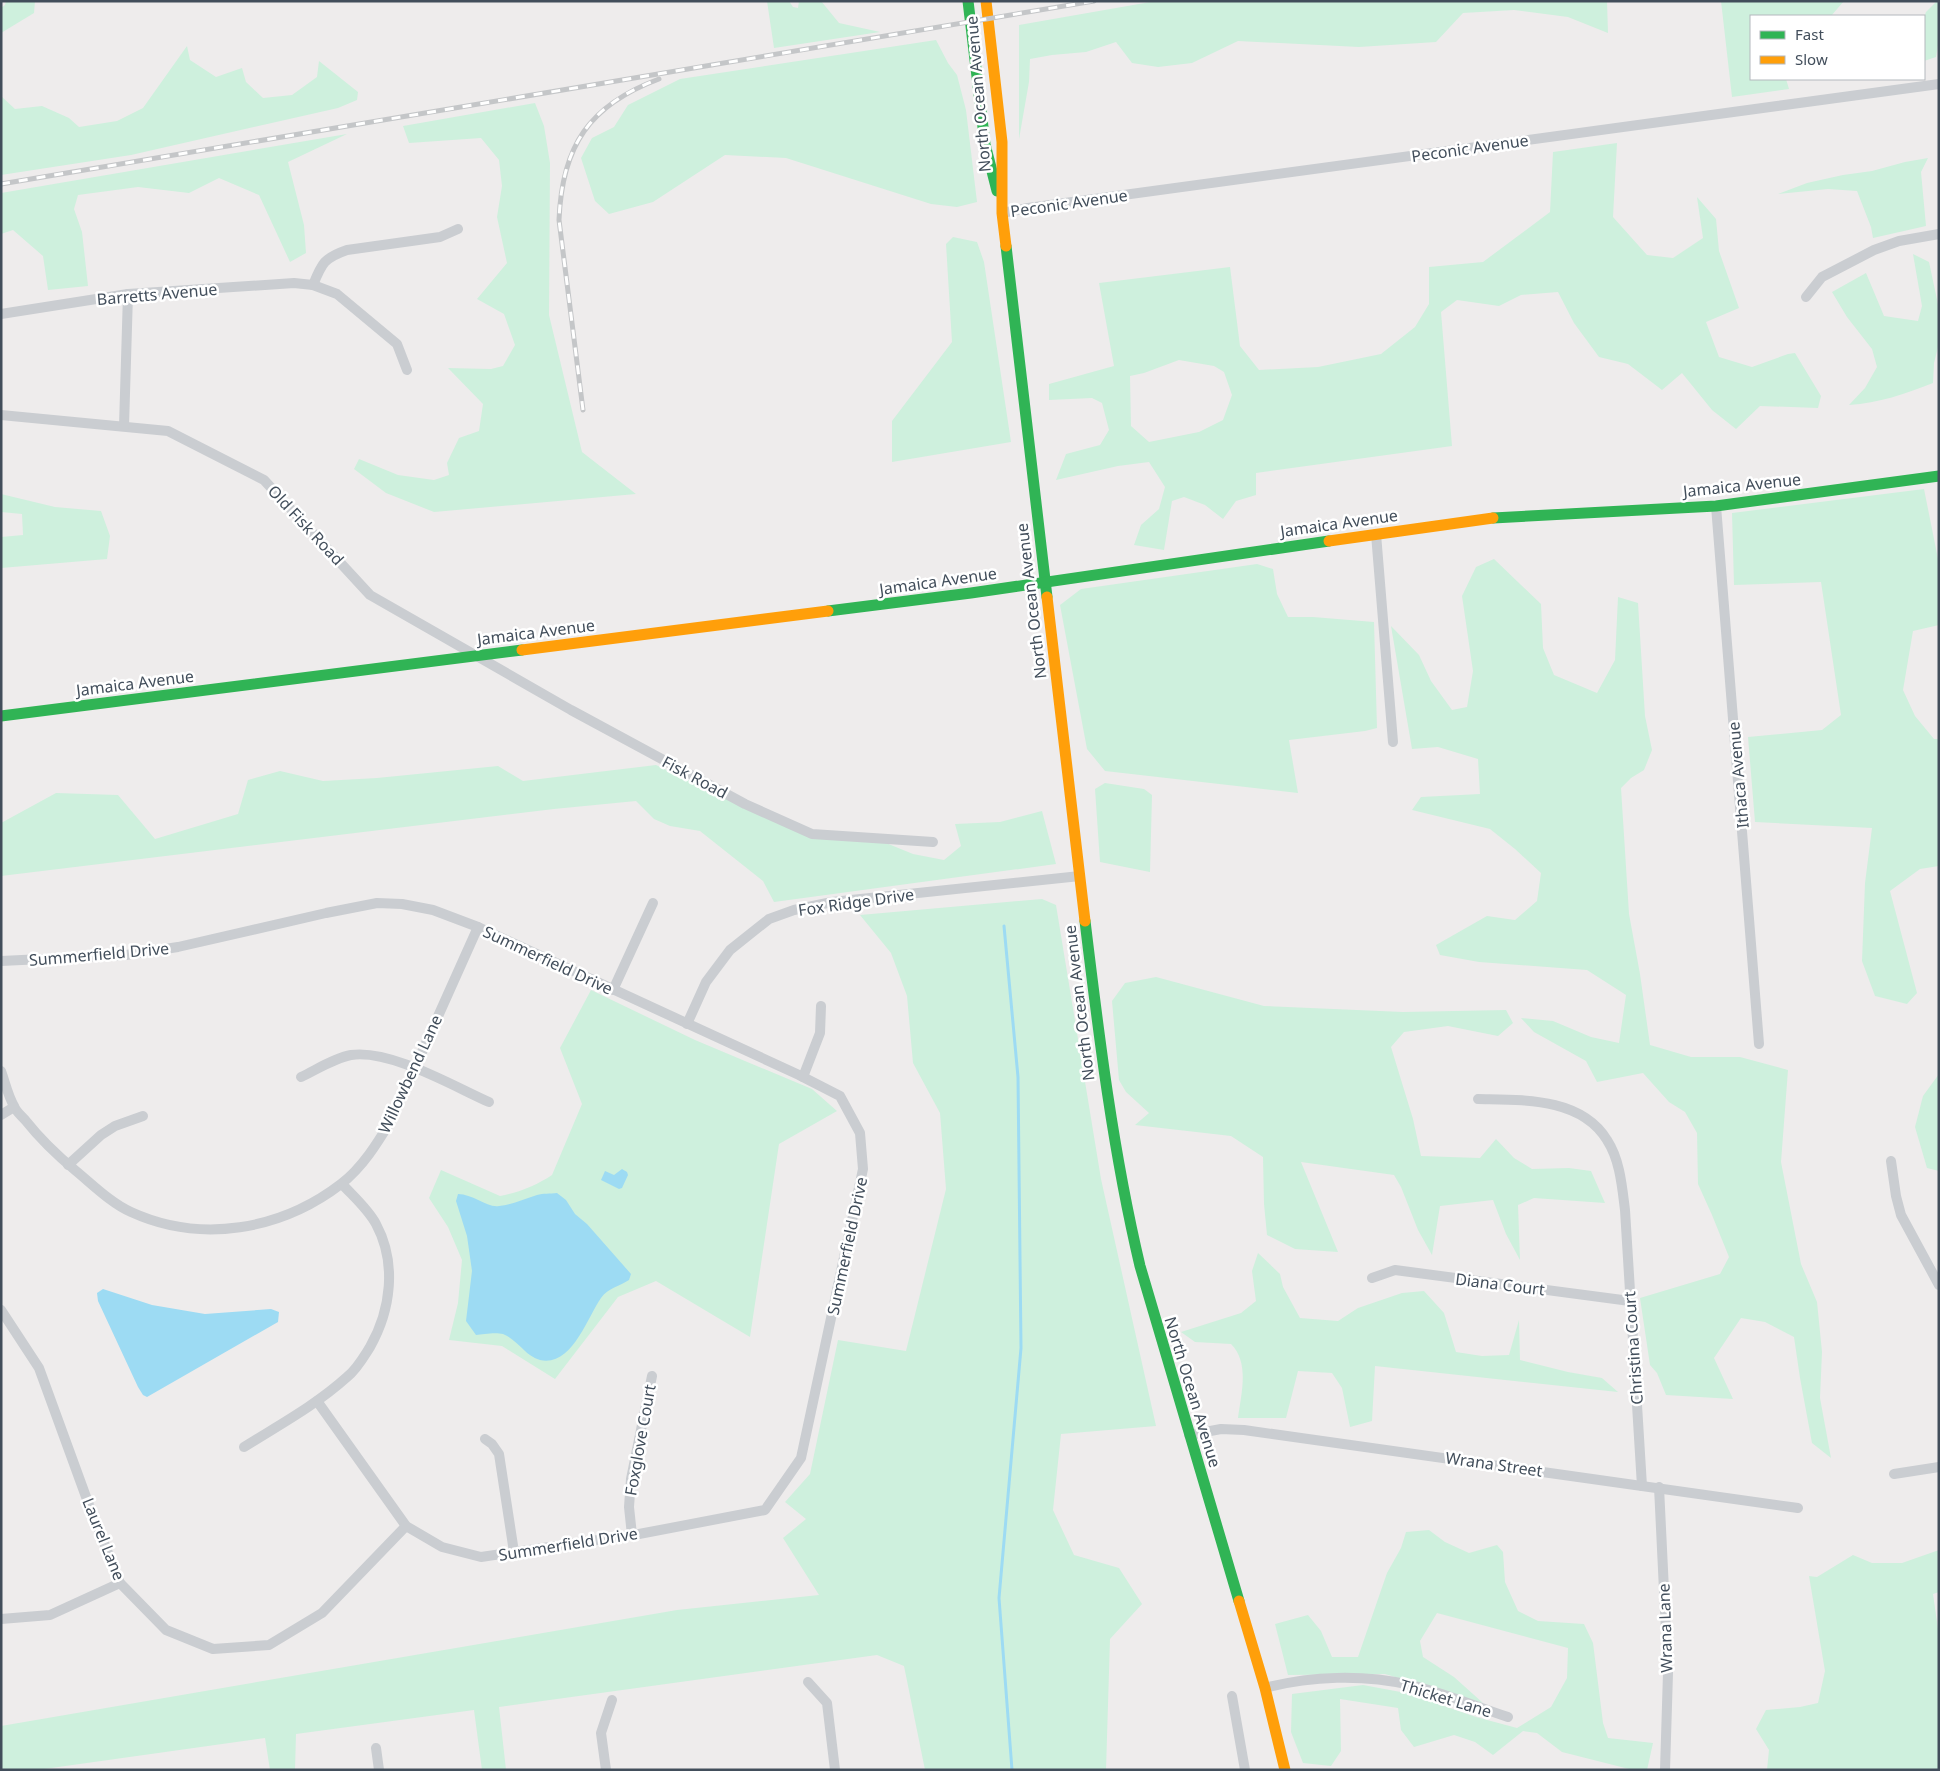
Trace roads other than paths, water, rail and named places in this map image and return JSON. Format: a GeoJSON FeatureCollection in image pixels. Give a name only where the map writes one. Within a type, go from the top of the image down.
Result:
{"type":"FeatureCollection","features":[{"type":"Feature","properties":{"kind":"main road","name":"North Ocean Avenue"},"geometry":{"type":"LineString","coordinates":[[968,1],[985,144],[1002,213]]}},
{"type":"Feature","properties":{"kind":"main road","name":"North Ocean Avenue"},"geometry":{"type":"LineString","coordinates":[[987,4],[1002,142],[1002,213],[1105,1084],[1124,1195],[1142,1275],[1265,1688],[1285,1770]]}},
{"type":"Feature","properties":{"kind":"main road","name":"Jamaica Avenue"},"geometry":{"type":"LineString","coordinates":[[1,716],[971,593],[1488,518],[1716,506],[1939,476]]}},
{"type":"Feature","properties":{"kind":"street","name":"Peconic Avenue"},"geometry":{"type":"LineString","coordinates":[[1002,213],[1939,84]]}},
{"type":"Feature","properties":{"kind":"street"},"geometry":{"type":"LineString","coordinates":[[314,285],[322,262],[335,254],[347,250],[440,237],[458,229]]}},
{"type":"Feature","properties":{"kind":"street"},"geometry":{"type":"LineString","coordinates":[[1806,297],[1822,277],[1874,250],[1899,241],[1939,234]]}},
{"type":"Feature","properties":{"kind":"street","name":"Barretts Avenue"},"geometry":{"type":"LineString","coordinates":[[1,314],[128,294],[294,283],[314,285],[337,294],[397,344],[407,370]]}},
{"type":"Feature","properties":{"kind":"street"},"geometry":{"type":"LineString","coordinates":[[124,426],[128,294]]}},
{"type":"Feature","properties":{"kind":"street","name":"Old Fisk Road"},"geometry":{"type":"LineString","coordinates":[[1,415],[168,431],[264,480],[370,595],[475,656]]}},
{"type":"Feature","properties":{"kind":"street","name":"Ithaca Avenue"},"geometry":{"type":"LineString","coordinates":[[1716,506],[1759,1044]]}},
{"type":"Feature","properties":{"kind":"street"},"geometry":{"type":"LineString","coordinates":[[1376,534],[1393,742]]}},
{"type":"Feature","properties":{"kind":"street","name":"Fisk Road"},"geometry":{"type":"LineString","coordinates":[[475,656],[746,804],[812,834],[933,842]]}},
{"type":"Feature","properties":{"kind":"street","name":"Fox Ridge Drive"},"geometry":{"type":"LineString","coordinates":[[687,1024],[706,982],[730,950],[769,919],[794,910],[832,902],[1080,876]]}},
{"type":"Feature","properties":{"kind":"street","name":"Summerfield Drive"},"geometry":{"type":"LineString","coordinates":[[1,961],[126,954],[178,947],[378,903],[402,904],[433,910],[478,927],[803,1076],[840,1096],[860,1132],[863,1169],[801,1458],[765,1510],[632,1535],[481,1557],[442,1547],[406,1526],[317,1401]]}},
{"type":"Feature","properties":{"kind":"street"},"geometry":{"type":"LineString","coordinates":[[613,990],[652,903]]}},
{"type":"Feature","properties":{"kind":"street","name":"Willowbend Lane"},"geometry":{"type":"LineString","coordinates":[[1,1071],[14,1107],[44,1143],[102,1193],[129,1211],[158,1223],[193,1228],[224,1230],[256,1225],[303,1208],[342,1184],[375,1147],[392,1119],[478,927]]}},
{"type":"Feature","properties":{"kind":"street"},"geometry":{"type":"LineString","coordinates":[[803,1076],[820,1032],[821,1006]]}},
{"type":"Feature","properties":{"kind":"street"},"geometry":{"type":"LineString","coordinates":[[301,1077],[349,1055],[370,1054],[414,1068],[489,1102]]}},
{"type":"Feature","properties":{"kind":"street","name":"Christina Court"},"geometry":{"type":"LineString","coordinates":[[1478,1099],[1560,1105],[1598,1128],[1608,1140],[1615,1157],[1625,1210],[1642,1486]]}},
{"type":"Feature","properties":{"kind":"street"},"geometry":{"type":"LineString","coordinates":[[1,1114],[14,1107]]}},
{"type":"Feature","properties":{"kind":"street"},"geometry":{"type":"LineString","coordinates":[[68,1165],[101,1135],[115,1126],[143,1116]]}},
{"type":"Feature","properties":{"kind":"street"},"geometry":{"type":"LineString","coordinates":[[1892,1161],[1896,1196],[1901,1215],[1939,1285]]}},
{"type":"Feature","properties":{"kind":"street"},"geometry":{"type":"LineString","coordinates":[[244,1447],[317,1401],[348,1377],[359,1366],[384,1318],[389,1295],[389,1263],[376,1224],[342,1184]]}},
{"type":"Feature","properties":{"kind":"street","name":"Diana Court"},"geometry":{"type":"LineString","coordinates":[[1372,1278],[1395,1270],[1630,1301]]}},
{"type":"Feature","properties":{"kind":"street","name":"Laurel Lane"},"geometry":{"type":"LineString","coordinates":[[1,1310],[39,1368],[120,1583],[166,1630],[213,1649],[269,1646],[322,1613],[406,1526]]}},
{"type":"Feature","properties":{"kind":"street","name":"Foxglove Court"},"geometry":{"type":"LineString","coordinates":[[632,1535],[629,1507],[631,1479],[652,1376]]}},
{"type":"Feature","properties":{"kind":"street","name":"Wrana Street"},"geometry":{"type":"LineString","coordinates":[[1189,1435],[1221,1429],[1244,1430],[1348,1443],[1798,1508]]}},
{"type":"Feature","properties":{"kind":"street"},"geometry":{"type":"LineString","coordinates":[[485,1439],[500,1454],[514,1552]]}},
{"type":"Feature","properties":{"kind":"street"},"geometry":{"type":"LineString","coordinates":[[1894,1474],[1939,1467]]}},
{"type":"Feature","properties":{"kind":"street","name":"Wrana Lane"},"geometry":{"type":"LineString","coordinates":[[1659,1487],[1668,1673],[1665,1770]]}},
{"type":"Feature","properties":{"kind":"street"},"geometry":{"type":"LineString","coordinates":[[1,1619],[50,1615],[120,1583]]}},
{"type":"Feature","properties":{"kind":"street","name":"Thicket Lane"},"geometry":{"type":"LineString","coordinates":[[1265,1688],[1287,1682],[1332,1678],[1372,1679],[1410,1685],[1508,1717]]}},
{"type":"Feature","properties":{"kind":"street"},"geometry":{"type":"LineString","coordinates":[[808,1682],[826,1703],[835,1770]]}},
{"type":"Feature","properties":{"kind":"street"},"geometry":{"type":"LineString","coordinates":[[1232,1696],[1246,1770]]}},
{"type":"Feature","properties":{"kind":"street"},"geometry":{"type":"LineString","coordinates":[[606,1770],[602,1733],[612,1700]]}},
{"type":"Feature","properties":{"kind":"street"},"geometry":{"type":"LineString","coordinates":[[376,1748],[379,1770]]}},
{"type":"Feature","properties":{"kind":"water"},"geometry":{"type":"Polygon","coordinates":[[[622,1169],[628,1175],[622,1188],[619,1189],[601,1180],[605,1171],[614,1175],[622,1169]]]}},
{"type":"Feature","properties":{"kind":"water"},"geometry":{"type":"Polygon","coordinates":[[[557,1193],[566,1200],[575,1214],[587,1224],[631,1274],[629,1280],[611,1289],[601,1298],[570,1349],[561,1356],[551,1360],[540,1360],[530,1355],[503,1334],[476,1335],[466,1321],[472,1271],[467,1236],[456,1201],[458,1194],[469,1196],[490,1205],[499,1206],[539,1194],[557,1193]]]}},
{"type":"Feature","properties":{"kind":"water"},"geometry":{"type":"Polygon","coordinates":[[[103,1289],[152,1305],[205,1314],[271,1309],[279,1312],[278,1322],[147,1397],[143,1395],[138,1387],[98,1301],[97,1293],[103,1289]]]}},
{"type":"Feature","properties":{"kind":"waterway"},"geometry":{"type":"LineString","coordinates":[[1004,926],[1018,1077],[1021,1348],[999,1598],[1012,1770]]}},
{"type":"Feature","properties":{"kind":"railway"},"geometry":{"type":"LineString","coordinates":[[1,184],[1094,1]]}},
{"type":"Feature","properties":{"kind":"railway"},"geometry":{"type":"LineString","coordinates":[[583,410],[559,220],[561,194],[566,170],[584,132],[597,116],[614,102],[635,89],[659,79]]}}]}
